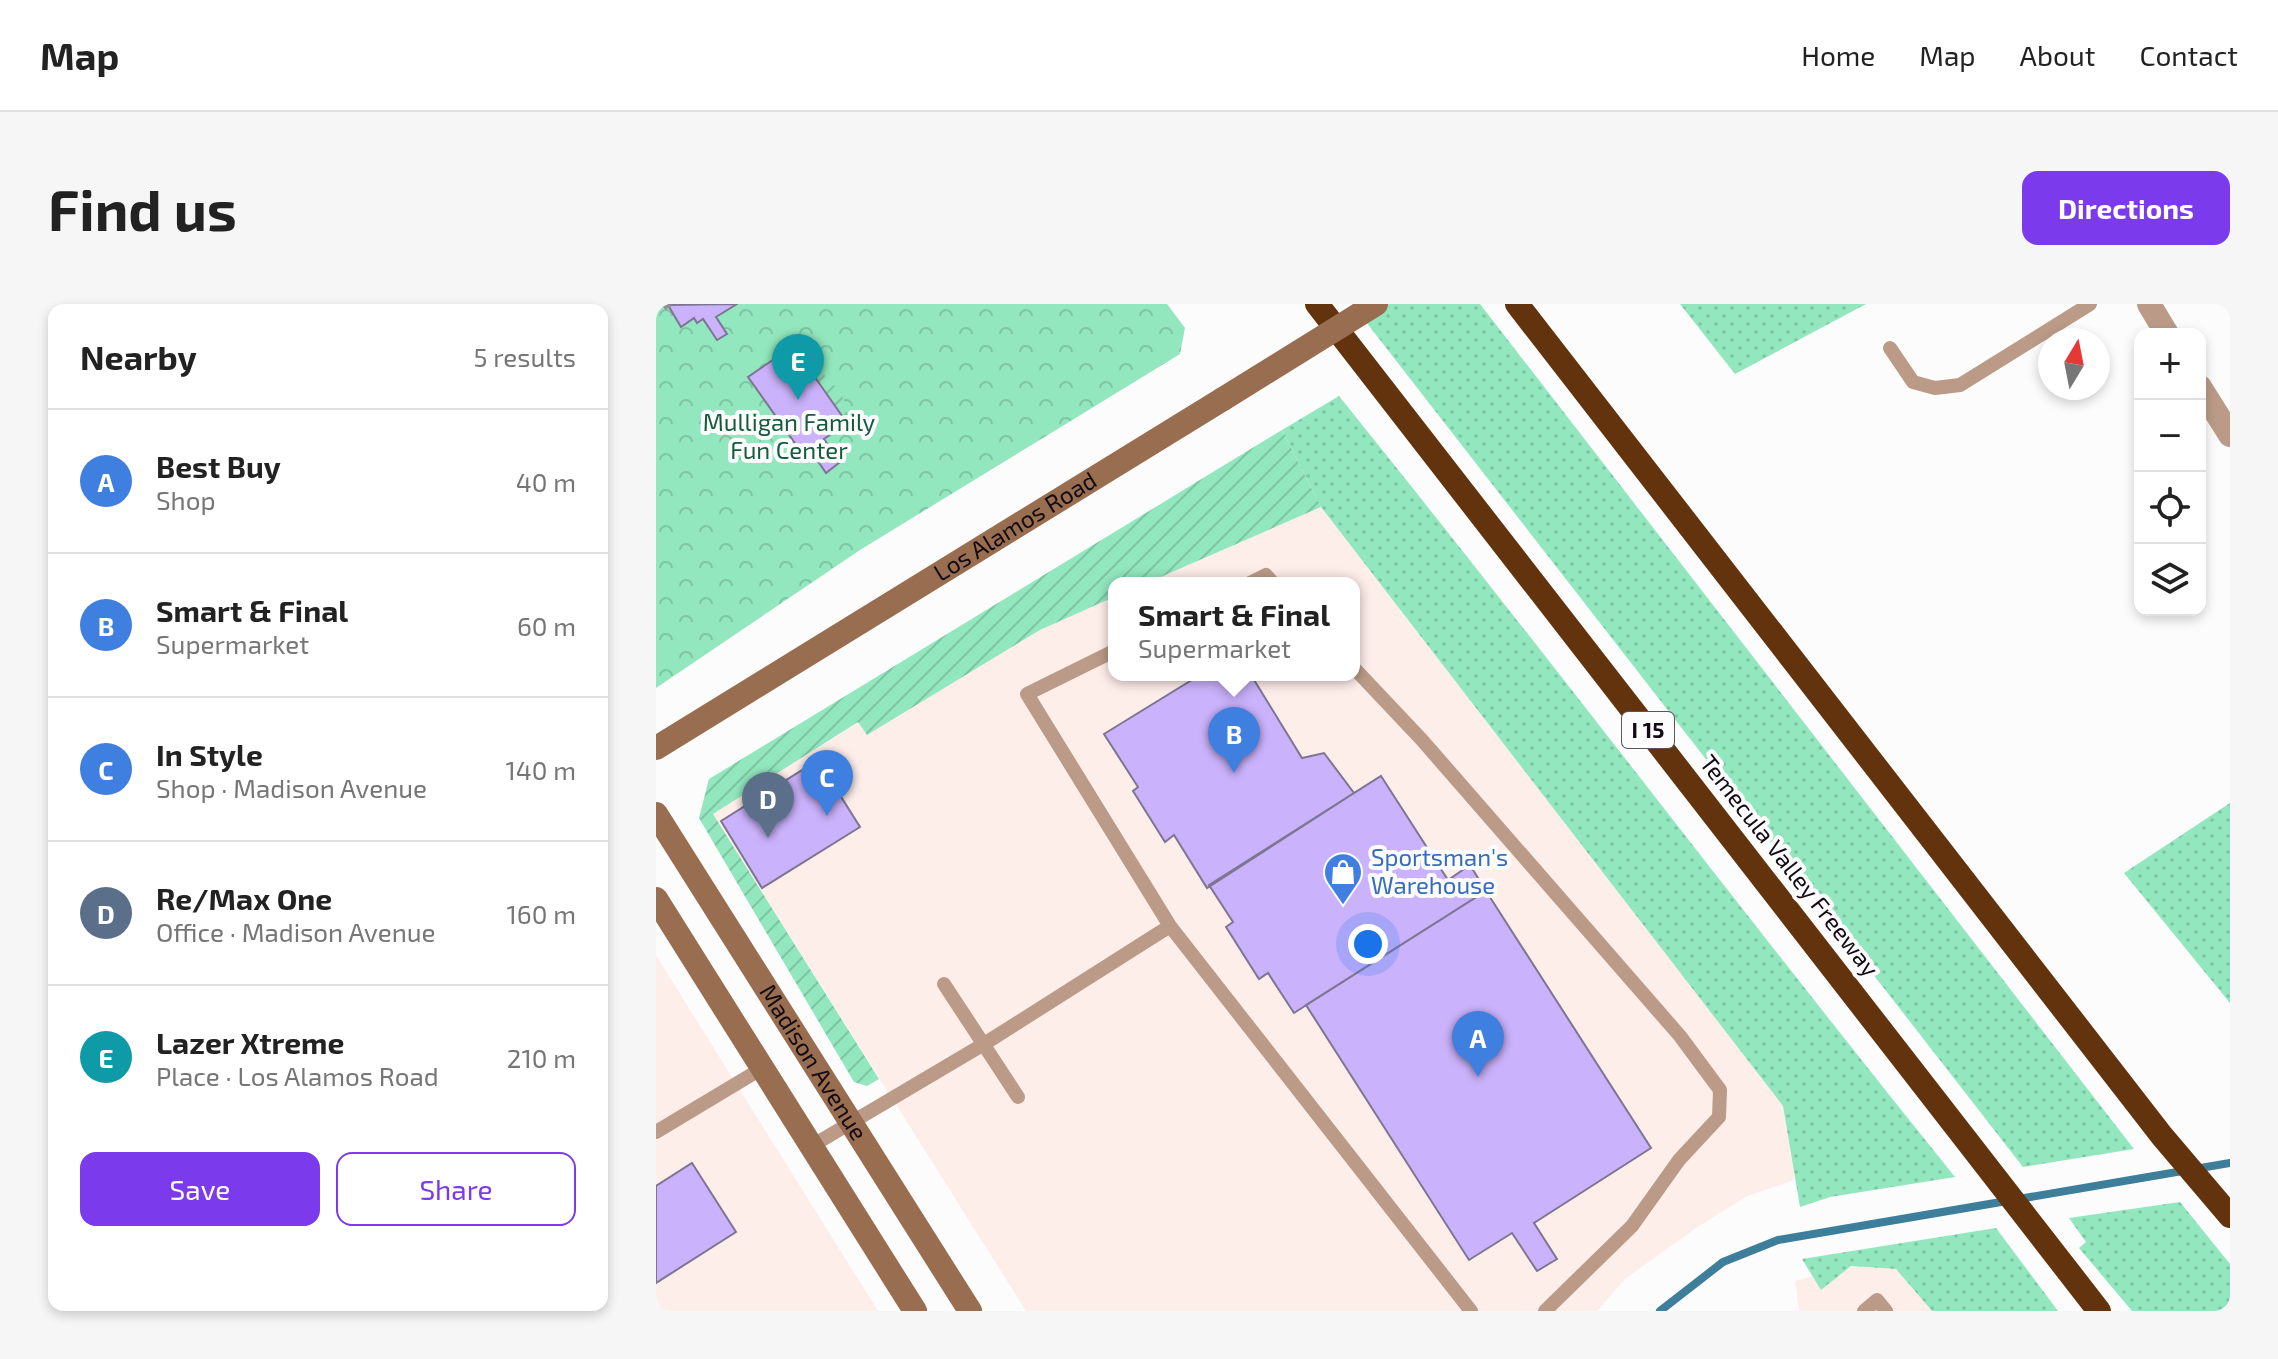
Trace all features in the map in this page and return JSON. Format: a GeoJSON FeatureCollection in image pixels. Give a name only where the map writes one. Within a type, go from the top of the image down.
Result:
{"type":"FeatureCollection","features":[{"type":"Feature","properties":{"kind":"highway","name":"Temecula Valley Freeway"},"geometry":{"type":"LineString","coordinates":[[1317,304],[2099,1311]]}},
{"type":"Feature","properties":{"kind":"highway"},"geometry":{"type":"LineString","coordinates":[[1517,304],[2162,1136],[2230,1216]]}},
{"type":"Feature","properties":{"kind":"main road","name":"Los Alamos Road"},"geometry":{"type":"LineString","coordinates":[[656,748],[1376,304]]}},
{"type":"Feature","properties":{"kind":"main road","name":"Madison Avenue"},"geometry":{"type":"LineString","coordinates":[[656,814],[970,1311]]}},
{"type":"Feature","properties":{"kind":"main road","name":"Madison Avenue"},"geometry":{"type":"LineString","coordinates":[[656,899],[915,1311]]}},
{"type":"Feature","properties":{"kind":"street"},"geometry":{"type":"LineString","coordinates":[[2149,304],[2163,328]]}},
{"type":"Feature","properties":{"kind":"street"},"geometry":{"type":"LineString","coordinates":[[2206,397],[2230,435]]}},
{"type":"Feature","properties":{"kind":"lane"},"geometry":{"type":"LineString","coordinates":[[1890,348],[1913,382],[1935,388],[1960,385],[2090,304]]}},
{"type":"Feature","properties":{"kind":"lane"},"geometry":{"type":"LineString","coordinates":[[1108,654],[1027,694],[1170,926],[1465,1309]]}},
{"type":"Feature","properties":{"kind":"lane"},"geometry":{"type":"LineString","coordinates":[[1360,674],[1422,740],[1670,1025],[1720,1090],[1719,1117],[1679,1160],[1632,1226],[1545,1311]]}},
{"type":"Feature","properties":{"kind":"lane"},"geometry":{"type":"LineString","coordinates":[[810,1147],[984,1044],[1170,926]]}},
{"type":"Feature","properties":{"kind":"lane"},"geometry":{"type":"LineString","coordinates":[[944,984],[1018,1097]]}},
{"type":"Feature","properties":{"kind":"lane"},"geometry":{"type":"LineString","coordinates":[[656,1132],[761,1069]]}},
{"type":"Feature","properties":{"kind":"lane"},"geometry":{"type":"LineString","coordinates":[[1864,1311],[1877,1300],[1886,1311]]}},
{"type":"Feature","properties":{"kind":"shaded area"},"geometry":{"type":"Polygon","coordinates":[[[1321,507],[1783,1106],[1795,1180],[1747,1196],[1696,1228],[1625,1279],[1597,1311],[1026,1311],[713,814],[859,722],[866,734],[1040,630],[1108,600],[1108,681],[1360,681],[1360,577],[1161,577],[1321,507]]]}},
{"type":"Feature","properties":{"kind":"shaded area"},"geometry":{"type":"Polygon","coordinates":[[[656,955],[720,1058],[878,1311],[656,1311],[656,955]]]}},
{"type":"Feature","properties":{"kind":"shaded area"},"geometry":{"type":"Polygon","coordinates":[[[1851,1266],[1896,1269],[1932,1311],[1799,1311],[1795,1281],[1813,1276],[1821,1289],[1851,1266]]]}},
{"type":"Feature","properties":{"kind":"green space","name":"Mulligan Family Fun Center"},"geometry":{"type":"Polygon","coordinates":[[[656,304],[1167,304],[1185,328],[1180,354],[860,550],[656,688],[656,304]]]}},
{"type":"Feature","properties":{"kind":"green space"},"geometry":{"type":"Polygon","coordinates":[[[1352,304],[1480,304],[2134,1149],[2023,1167],[1352,304]]]}},
{"type":"Feature","properties":{"kind":"green space"},"geometry":{"type":"Polygon","coordinates":[[[1680,304],[1866,304],[1735,374],[1680,304]]]}},
{"type":"Feature","properties":{"kind":"green space"},"geometry":{"type":"Polygon","coordinates":[[[801,336],[811,360],[843,397],[847,423],[793,346],[801,336]]]}},
{"type":"Feature","properties":{"kind":"green space"},"geometry":{"type":"Polygon","coordinates":[[[1339,396],[1955,1177],[1830,1197],[1800,1207],[1783,1106],[1321,507],[1282,430],[1339,396]]]}},
{"type":"Feature","properties":{"kind":"green space"},"geometry":{"type":"Polygon","coordinates":[[[1282,430],[1321,507],[1161,577],[1108,577],[1108,600],[1040,630],[867,735],[858,722],[713,814],[879,1079],[867,1086],[854,1082],[699,818],[709,779],[1282,430]]]}},
{"type":"Feature","properties":{"kind":"green space"},"geometry":{"type":"Polygon","coordinates":[[[2230,803],[2230,1003],[2124,873],[2230,803]]]}},
{"type":"Feature","properties":{"kind":"green space"},"geometry":{"type":"Polygon","coordinates":[[[2180,1202],[2230,1264],[2230,1311],[2132,1311],[2079,1248],[2086,1242],[2069,1218],[2180,1202]]]}},
{"type":"Feature","properties":{"kind":"green space"},"geometry":{"type":"Polygon","coordinates":[[[1996,1228],[2058,1311],[1932,1311],[1896,1269],[1851,1266],[1821,1290],[1802,1259],[1996,1228]]]}},
{"type":"Feature","properties":{"kind":"building"},"geometry":{"type":"Polygon","coordinates":[[[737,304],[716,317],[727,334],[717,340],[703,319],[697,323],[694,318],[681,327],[668,305],[737,304]]]}},
{"type":"Feature","properties":{"kind":"building"},"geometry":{"type":"Polygon","coordinates":[[[793,346],[847,423],[824,439],[840,462],[826,473],[809,448],[802,453],[748,377],[793,346]]]}},
{"type":"Feature","properties":{"kind":"building"},"geometry":{"type":"Polygon","coordinates":[[[1190,681],[1255,681],[1302,758],[1324,753],[1354,793],[1207,888],[1174,835],[1165,842],[1133,791],[1138,787],[1104,734],[1190,681]]]}},
{"type":"Feature","properties":{"kind":"building"},"geometry":{"type":"Polygon","coordinates":[[[818,760],[860,827],[762,888],[721,821],[818,760]]]}},
{"type":"Feature","properties":{"kind":"building","name":"Sportsman's Warehouse"},"geometry":{"type":"Polygon","coordinates":[[[1381,776],[1448,880],[1470,865],[1486,891],[1294,1013],[1268,973],[1259,979],[1226,927],[1233,922],[1209,885],[1381,776]]]}},
{"type":"Feature","properties":{"kind":"building"},"geometry":{"type":"Polygon","coordinates":[[[1486,891],[1651,1148],[1534,1223],[1557,1259],[1537,1271],[1512,1233],[1469,1260],[1306,1005],[1486,891]]]}},
{"type":"Feature","properties":{"kind":"building"},"geometry":{"type":"Polygon","coordinates":[[[692,1163],[736,1232],[656,1283],[656,1186],[692,1163]]]}},
{"type":"Feature","properties":{"kind":"waterway"},"geometry":{"type":"LineString","coordinates":[[1660,1311],[1723,1262],[1778,1240],[2230,1163]]}},
{"type":"Feature","properties":{"kind":"place","name":"Lazer Xtreme"},"geometry":{"type":"Point","coordinates":[798,400]}},
{"type":"Feature","properties":{"kind":"place","name":"Smart & Final"},"geometry":{"type":"Point","coordinates":[1234,773]}},
{"type":"Feature","properties":{"kind":"place","name":"In Style"},"geometry":{"type":"Point","coordinates":[827,816]}},
{"type":"Feature","properties":{"kind":"place","name":"Re/Max One"},"geometry":{"type":"Point","coordinates":[768,838]}},
{"type":"Feature","properties":{"kind":"place","name":"Sportsman's Warehouse"},"geometry":{"type":"Point","coordinates":[1343,906]}},
{"type":"Feature","properties":{"kind":"place","name":"Best Buy"},"geometry":{"type":"Point","coordinates":[1478,1077]}}]}
